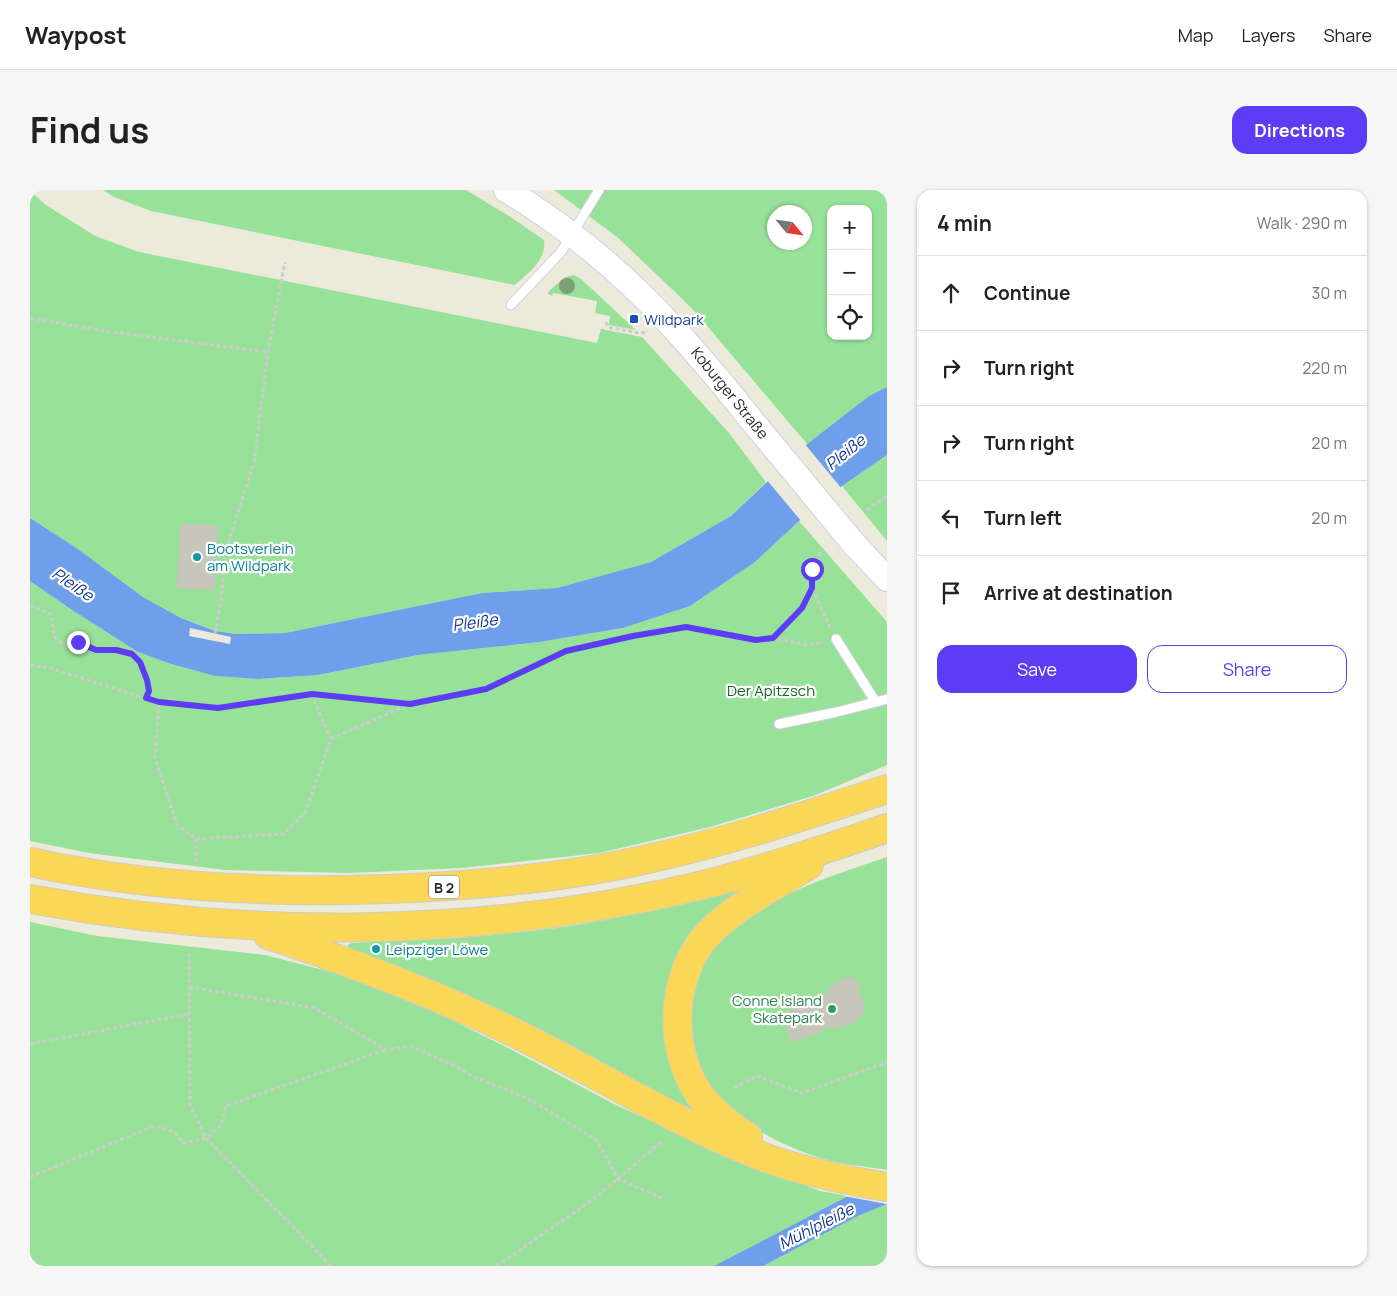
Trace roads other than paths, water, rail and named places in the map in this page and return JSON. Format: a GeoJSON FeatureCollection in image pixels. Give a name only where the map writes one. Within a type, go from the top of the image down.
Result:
{"type":"FeatureCollection","features":[{"type":"Feature","properties":{"kind":"highway","name":"B 2"},"geometry":{"type":"LineString","coordinates":[[30,862],[166,883],[252,890],[328,891],[440,887],[528,879],[637,862],[730,839],[887,789]]}},
{"type":"Feature","properties":{"kind":"highway"},"geometry":{"type":"LineString","coordinates":[[30,899],[130,915],[238,924],[323,928],[421,925],[574,910],[650,896],[762,869],[887,828]]}},
{"type":"Feature","properties":{"kind":"highway"},"geometry":{"type":"LineString","coordinates":[[792,1165],[723,1120],[700,1094],[685,1068],[680,1042],[678,1012],[682,983],[692,957],[708,934],[740,907],[849,841]]}},
{"type":"Feature","properties":{"kind":"highway"},"geometry":{"type":"LineString","coordinates":[[238,924],[367,968],[457,1005],[527,1039],[664,1112],[759,1155],[854,1181],[887,1187]]}},
{"type":"Feature","properties":{"kind":"main road","name":"Koburger Straße"},"geometry":{"type":"LineString","coordinates":[[506,190],[572,233],[624,277],[672,324],[854,544],[887,579]]}},
{"type":"Feature","properties":{"kind":"lane"},"geometry":{"type":"LineString","coordinates":[[511,305],[561,252],[599,190]]}},
{"type":"Feature","properties":{"kind":"lane"},"geometry":{"type":"LineString","coordinates":[[836,639],[875,701]]}},
{"type":"Feature","properties":{"kind":"lane"},"geometry":{"type":"LineString","coordinates":[[779,724],[887,699]]}},
{"type":"Feature","properties":{"kind":"water","name":"Pleiße"},"geometry":{"type":"Polygon","coordinates":[[[887,387],[887,455],[842,486],[799,521],[755,562],[690,606],[623,628],[540,642],[418,655],[318,675],[259,679],[215,676],[171,664],[138,652],[30,581],[30,518],[75,547],[143,597],[181,618],[215,631],[236,634],[285,633],[482,593],[557,588],[651,562],[731,516],[807,444],[869,396],[887,387]]]}},
{"type":"Feature","properties":{"kind":"water","name":"Mühlpleiße"},"geometry":{"type":"Polygon","coordinates":[[[848,1196],[887,1204],[858,1216],[763,1266],[714,1266],[848,1196]]]}},
{"type":"Feature","properties":{"kind":"place","name":"Wildpark"},"geometry":{"type":"Point","coordinates":[634,319]}},
{"type":"Feature","properties":{"kind":"place","name":"Bootsverleih am Wildpark"},"geometry":{"type":"Point","coordinates":[197,557]}},
{"type":"Feature","properties":{"kind":"place","name":"Leipziger Löwe"},"geometry":{"type":"Point","coordinates":[376,949]}},
{"type":"Feature","properties":{"kind":"place","name":"Conne Island Skatepark"},"geometry":{"type":"Point","coordinates":[832,1009]}},
{"type":"Feature","properties":{"kind":"park label","name":"Der Apitzsch"},"geometry":{"type":"Point","coordinates":[771,690]}}]}
